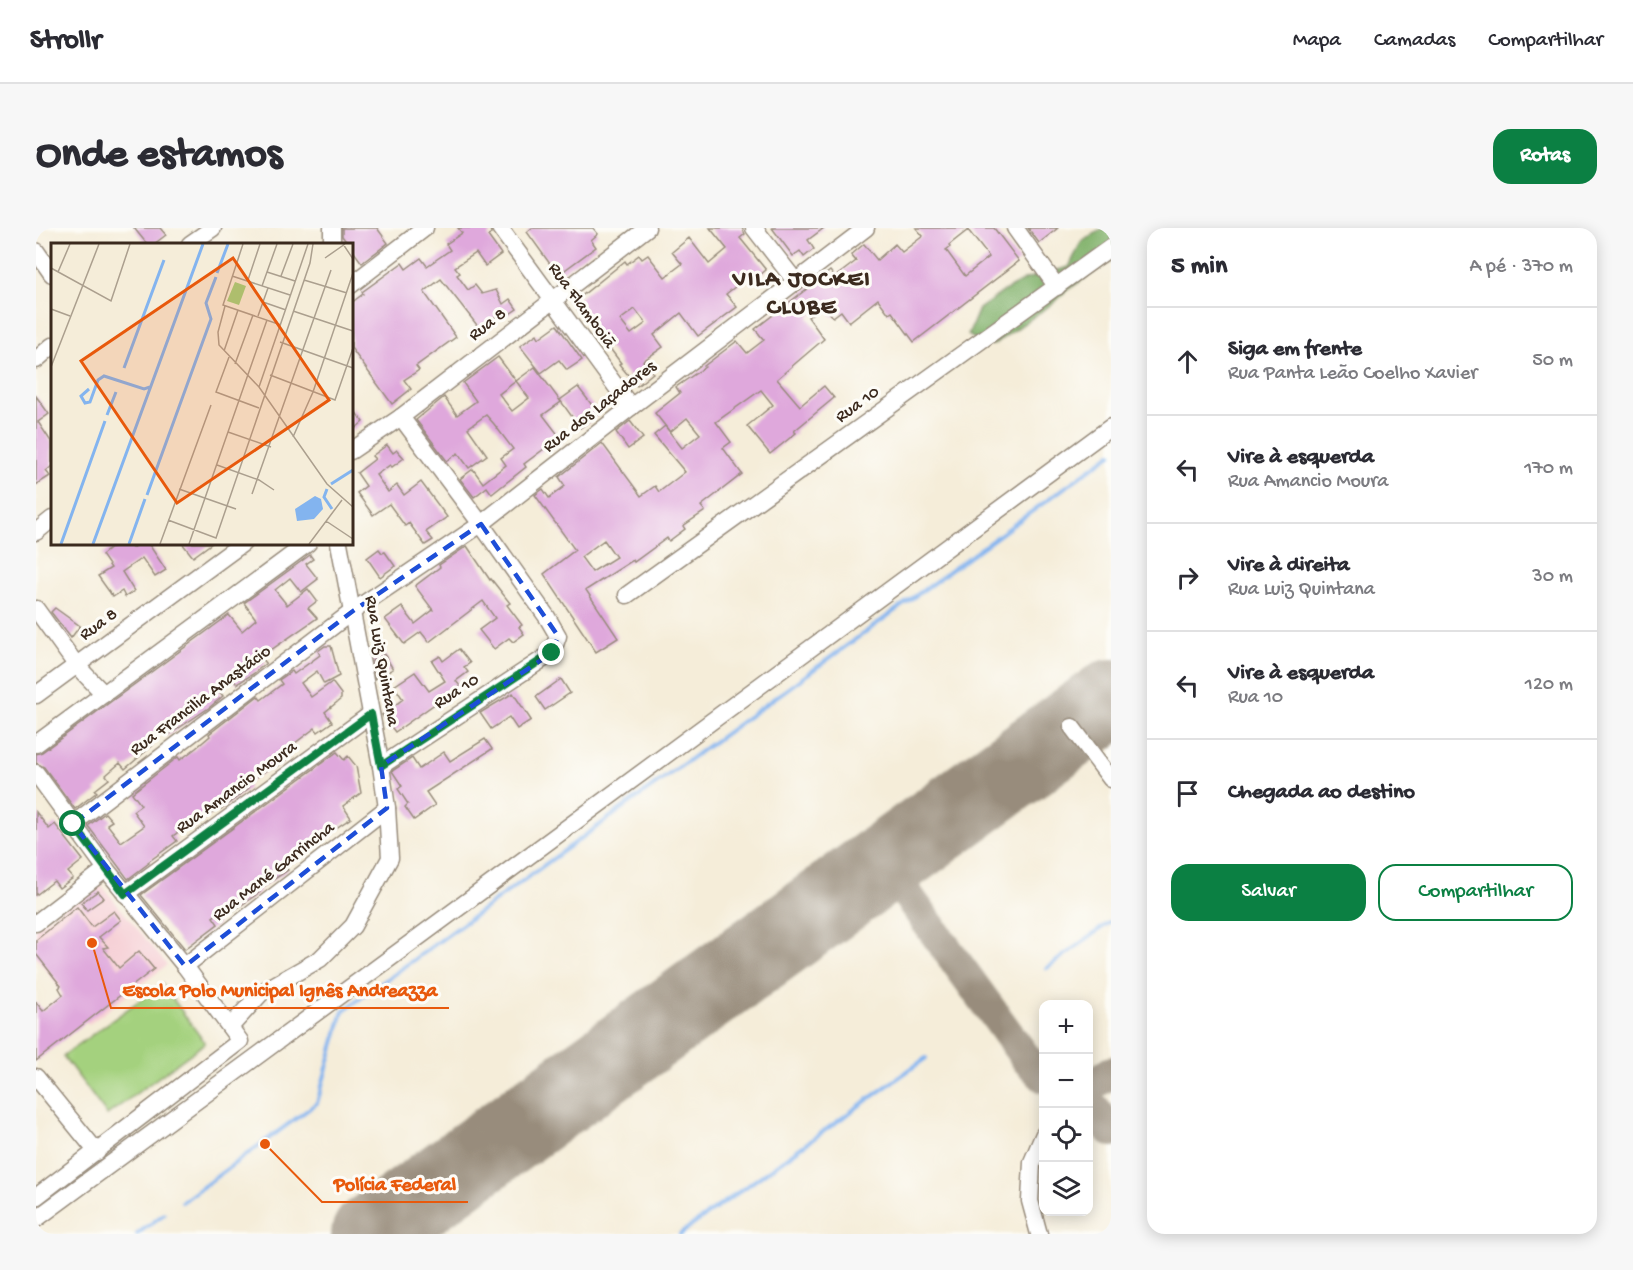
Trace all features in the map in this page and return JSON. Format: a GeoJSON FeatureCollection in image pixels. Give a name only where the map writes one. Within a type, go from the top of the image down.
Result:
{"type":"FeatureCollection","features":[{"type":"Feature","properties":{"kind":"street"},"geometry":{"type":"LineString","coordinates":[[191,243],[213,228]]}},
{"type":"Feature","properties":{"kind":"street"},"geometry":{"type":"LineString","coordinates":[[352,284],[425,228]]}},
{"type":"Feature","properties":{"kind":"street","name":"Rua Flamboiã"},"geometry":{"type":"LineString","coordinates":[[500,228],[631,407]]}},
{"type":"Feature","properties":{"kind":"street","name":"Rua 8"},"geometry":{"type":"LineString","coordinates":[[352,450],[401,417],[647,228]]}},
{"type":"Feature","properties":{"kind":"street"},"geometry":{"type":"LineString","coordinates":[[754,228],[796,282]]}},
{"type":"Feature","properties":{"kind":"street","name":"Rua dos Laçadores"},"geometry":{"type":"LineString","coordinates":[[353,611],[481,524],[866,228]]}},
{"type":"Feature","properties":{"kind":"street"},"geometry":{"type":"LineString","coordinates":[[1015,228],[1057,287]]}},
{"type":"Feature","properties":{"kind":"street","name":"Rua 10"},"geometry":{"type":"LineString","coordinates":[[627,595],[1111,247]]}},
{"type":"Feature","properties":{"kind":"street"},"geometry":{"type":"LineString","coordinates":[[36,251],[51,273]]}},
{"type":"Feature","properties":{"kind":"street"},"geometry":{"type":"LineString","coordinates":[[36,360],[51,347]]}},
{"type":"Feature","properties":{"kind":"street"},"geometry":{"type":"LineString","coordinates":[[401,417],[481,524]]}},
{"type":"Feature","properties":{"kind":"street"},"geometry":{"type":"LineString","coordinates":[[36,1219],[1111,427]]}},
{"type":"Feature","properties":{"kind":"street"},"geometry":{"type":"LineString","coordinates":[[36,532],[51,520]]}},
{"type":"Feature","properties":{"kind":"street","name":"Rua 10"},"geometry":{"type":"LineString","coordinates":[[381,766],[552,653],[558,636],[548,617],[481,524]]}},
{"type":"Feature","properties":{"kind":"street","name":"Rua 8"},"geometry":{"type":"LineString","coordinates":[[36,695],[242,544]]}},
{"type":"Feature","properties":{"kind":"street"},"geometry":{"type":"LineString","coordinates":[[36,744],[307,544]]}},
{"type":"Feature","properties":{"kind":"street","name":"Rua Luiz Quintana"},"geometry":{"type":"LineString","coordinates":[[230,1027],[262,992],[320,959],[353,926],[390,858],[387,808],[381,766],[339,544]]}},
{"type":"Feature","properties":{"kind":"street"},"geometry":{"type":"LineString","coordinates":[[36,609],[77,666],[104,694]]}},
{"type":"Feature","properties":{"kind":"street","name":"Rua Francilia Anastácio"},"geometry":{"type":"LineString","coordinates":[[73,824],[353,611]]}},
{"type":"Feature","properties":{"kind":"street","name":"Rua Amancio Moura"},"geometry":{"type":"LineString","coordinates":[[125,894],[371,714]]}},
{"type":"Feature","properties":{"kind":"street"},"geometry":{"type":"LineString","coordinates":[[1072,727],[1111,780]]}},
{"type":"Feature","properties":{"kind":"street"},"geometry":{"type":"LineString","coordinates":[[36,773],[105,869],[184,966],[240,1041],[36,1197]]}},
{"type":"Feature","properties":{"kind":"street","name":"Rua Mané Garrincha"},"geometry":{"type":"LineString","coordinates":[[184,966],[387,808]]}},
{"type":"Feature","properties":{"kind":"street"},"geometry":{"type":"LineString","coordinates":[[36,923],[105,869]]}},
{"type":"Feature","properties":{"kind":"street"},"geometry":{"type":"LineString","coordinates":[[36,1078],[96,1152]]}},
{"type":"Feature","properties":{"kind":"street"},"geometry":{"type":"LineString","coordinates":[[1039,1146],[1032,1162],[1030,1201],[1039,1234]]}},
{"type":"Feature","properties":{"kind":"highlighted area"},"geometry":{"type":"Polygon","coordinates":[[[481,524],[558,636],[552,653],[381,766],[387,808],[185,966],[73,824],[353,611],[481,524]]]}},
{"type":"Feature","properties":{"kind":"shaded area"},"geometry":{"type":"Polygon","coordinates":[[[98,881],[167,965],[88,1025],[36,957],[36,928],[98,881]]]}},
{"type":"Feature","properties":{"kind":"green space"},"geometry":{"type":"Polygon","coordinates":[[[1103,228],[1111,228],[1111,261],[1067,290],[1056,301],[993,345],[980,342],[968,335],[979,309],[1026,279],[1069,267],[1081,242],[1103,228]]]}},
{"type":"Feature","properties":{"kind":"green space"},"geometry":{"type":"Polygon","coordinates":[[[162,984],[205,1043],[107,1115],[63,1056],[162,984]]]}},
{"type":"Feature","properties":{"kind":"building"},"geometry":{"type":"Polygon","coordinates":[[[134,228],[160,228],[166,235],[155,243],[146,243],[134,228]]]}},
{"type":"Feature","properties":{"kind":"building"},"geometry":{"type":"Polygon","coordinates":[[[342,228],[377,228],[388,243],[362,263],[352,249],[352,243],[347,243],[342,236],[342,228]]]}},
{"type":"Feature","properties":{"kind":"building"},"geometry":{"type":"Polygon","coordinates":[[[458,228],[490,228],[491,233],[488,236],[501,254],[485,266],[476,253],[455,267],[460,273],[457,275],[468,290],[475,285],[482,294],[496,290],[503,304],[510,299],[517,309],[508,315],[504,310],[480,329],[441,279],[424,292],[456,337],[416,366],[419,370],[404,380],[411,389],[392,404],[352,349],[352,302],[363,294],[362,292],[402,263],[406,269],[421,258],[427,266],[450,250],[446,244],[462,233],[458,228]]]}},
{"type":"Feature","properties":{"kind":"building"},"geometry":{"type":"Polygon","coordinates":[[[532,228],[593,228],[598,234],[591,240],[596,247],[558,275],[527,232],[532,228]]]}},
{"type":"Feature","properties":{"kind":"building"},"geometry":{"type":"Polygon","coordinates":[[[710,228],[742,228],[745,234],[740,238],[766,270],[754,280],[750,275],[726,294],[737,307],[698,336],[681,313],[654,335],[663,347],[643,361],[653,373],[637,386],[573,303],[625,261],[627,264],[639,255],[642,259],[648,255],[665,277],[682,264],[672,252],[689,238],[709,264],[727,249],[710,228]],[[635,309],[620,320],[631,334],[646,323],[635,309]]]}},
{"type":"Feature","properties":{"kind":"building"},"geometry":{"type":"Polygon","coordinates":[[[772,228],[824,228],[808,240],[814,249],[804,257],[800,251],[793,256],[772,228]]]}},
{"type":"Feature","properties":{"kind":"building"},"geometry":{"type":"Polygon","coordinates":[[[916,228],[994,228],[1019,261],[914,342],[892,312],[889,314],[878,299],[849,322],[841,311],[833,317],[823,305],[808,317],[824,339],[777,379],[800,406],[824,386],[834,398],[770,454],[747,426],[773,405],[761,390],[716,422],[731,442],[723,448],[742,474],[701,506],[705,511],[683,526],[685,529],[669,541],[667,538],[634,562],[633,560],[586,590],[618,638],[596,652],[544,574],[575,550],[535,495],[543,489],[549,498],[565,486],[559,477],[602,443],[641,496],[655,486],[659,492],[685,472],[654,435],[665,426],[682,448],[700,434],[687,418],[670,432],[655,413],[680,393],[676,387],[737,341],[747,353],[764,340],[755,329],[830,271],[835,277],[856,261],[851,255],[864,244],[877,260],[895,244],[902,252],[923,236],[916,228]],[[968,230],[946,250],[965,276],[989,257],[968,230]],[[604,540],[581,557],[592,572],[616,557],[604,540]]]}},
{"type":"Feature","properties":{"kind":"building"},"geometry":{"type":"Polygon","coordinates":[[[1028,228],[1058,228],[1039,243],[1028,228]]]}},
{"type":"Feature","properties":{"kind":"building"},"geometry":{"type":"Polygon","coordinates":[[[557,325],[582,360],[567,370],[559,360],[541,373],[520,346],[537,334],[539,338],[557,325]]]}},
{"type":"Feature","properties":{"kind":"building"},"geometry":{"type":"Polygon","coordinates":[[[498,357],[516,381],[535,367],[561,402],[543,415],[563,441],[551,450],[548,446],[524,464],[526,467],[492,494],[487,487],[474,497],[460,479],[473,469],[483,483],[506,465],[501,458],[513,449],[486,415],[468,428],[487,455],[469,468],[458,453],[447,461],[416,420],[444,397],[457,415],[476,401],[463,383],[498,357]],[[516,381],[499,394],[512,411],[529,398],[516,381]]]}},
{"type":"Feature","properties":{"kind":"building"},"geometry":{"type":"Polygon","coordinates":[[[578,387],[599,414],[580,428],[560,400],[578,387]]]}},
{"type":"Feature","properties":{"kind":"building"},"geometry":{"type":"Polygon","coordinates":[[[36,396],[49,414],[38,422],[51,442],[51,467],[46,471],[50,476],[36,485],[36,396]]]}},
{"type":"Feature","properties":{"kind":"building"},"geometry":{"type":"Polygon","coordinates":[[[352,407],[363,422],[352,431],[352,407]]]}},
{"type":"Feature","properties":{"kind":"building"},"geometry":{"type":"Polygon","coordinates":[[[630,421],[643,438],[628,449],[616,432],[630,421]]]}},
{"type":"Feature","properties":{"kind":"building"},"geometry":{"type":"Polygon","coordinates":[[[387,445],[393,453],[397,450],[404,458],[376,475],[388,492],[397,485],[404,495],[421,482],[447,517],[426,532],[433,540],[425,545],[409,523],[405,526],[389,504],[373,515],[357,493],[366,486],[357,473],[375,459],[372,456],[387,445]]]}},
{"type":"Feature","properties":{"kind":"building"},"geometry":{"type":"Polygon","coordinates":[[[116,544],[129,544],[132,548],[138,544],[149,544],[166,570],[155,577],[142,558],[122,572],[134,591],[125,597],[122,591],[113,597],[98,576],[111,568],[102,555],[116,544]]]}},
{"type":"Feature","properties":{"kind":"building"},"geometry":{"type":"Polygon","coordinates":[[[183,544],[211,544],[193,557],[183,544]]]}},
{"type":"Feature","properties":{"kind":"building"},"geometry":{"type":"Polygon","coordinates":[[[467,546],[490,580],[510,603],[507,605],[522,625],[519,627],[524,634],[513,642],[509,638],[494,649],[479,630],[495,618],[483,601],[429,642],[421,632],[404,644],[385,619],[402,607],[415,624],[433,610],[415,586],[440,567],[439,565],[467,546]]]}},
{"type":"Feature","properties":{"kind":"building"},"geometry":{"type":"Polygon","coordinates":[[[379,549],[382,553],[385,552],[395,566],[380,577],[367,558],[379,549]]]}},
{"type":"Feature","properties":{"kind":"building"},"geometry":{"type":"Polygon","coordinates":[[[310,555],[313,559],[306,564],[318,579],[301,592],[290,578],[275,590],[287,605],[308,589],[317,601],[308,608],[317,618],[261,657],[266,663],[253,674],[237,684],[233,680],[219,691],[223,696],[210,707],[167,736],[163,731],[148,742],[152,746],[125,769],[120,763],[106,775],[109,779],[95,790],[97,792],[75,809],[44,767],[36,763],[36,754],[42,752],[229,615],[242,631],[256,619],[244,603],[310,555]]]}},
{"type":"Feature","properties":{"kind":"building"},"geometry":{"type":"Polygon","coordinates":[[[55,608],[80,626],[71,638],[51,612],[55,608]]]}},
{"type":"Feature","properties":{"kind":"building"},"geometry":{"type":"Polygon","coordinates":[[[325,646],[331,646],[339,676],[324,684],[317,671],[301,683],[311,697],[332,682],[341,694],[341,699],[325,712],[332,722],[318,732],[315,728],[286,750],[290,756],[277,767],[275,764],[247,784],[249,788],[221,809],[220,807],[191,829],[188,825],[173,836],[177,841],[128,879],[88,826],[105,813],[112,821],[107,824],[121,842],[144,826],[133,811],[141,805],[132,793],[178,757],[180,760],[196,748],[210,736],[209,734],[258,696],[261,700],[282,684],[279,680],[292,671],[294,674],[320,655],[318,651],[325,646]]]}},
{"type":"Feature","properties":{"kind":"building"},"geometry":{"type":"Polygon","coordinates":[[[459,649],[470,663],[464,667],[468,672],[456,681],[460,686],[395,732],[382,715],[403,699],[394,686],[415,672],[429,691],[445,681],[432,661],[440,656],[443,661],[459,649]]]}},
{"type":"Feature","properties":{"kind":"building"},"geometry":{"type":"Polygon","coordinates":[[[384,654],[393,669],[375,679],[372,661],[384,654]]]}},
{"type":"Feature","properties":{"kind":"building"},"geometry":{"type":"Polygon","coordinates":[[[561,679],[570,693],[545,710],[536,697],[561,679]]]}},
{"type":"Feature","properties":{"kind":"building"},"geometry":{"type":"Polygon","coordinates":[[[513,693],[531,720],[517,729],[509,717],[491,729],[480,713],[513,693]]]}},
{"type":"Feature","properties":{"kind":"building"},"geometry":{"type":"Polygon","coordinates":[[[485,739],[492,749],[426,792],[435,805],[414,820],[405,807],[408,804],[398,789],[402,786],[392,771],[412,758],[419,769],[444,752],[450,761],[485,739]]]}},
{"type":"Feature","properties":{"kind":"building"},"geometry":{"type":"Polygon","coordinates":[[[337,752],[344,760],[348,756],[356,766],[361,793],[343,806],[351,818],[311,842],[315,848],[301,857],[299,854],[284,865],[288,870],[259,889],[260,892],[233,911],[229,905],[213,917],[218,924],[185,949],[141,895],[337,752]]]}},
{"type":"Feature","properties":{"kind":"building"},"geometry":{"type":"Polygon","coordinates":[[[36,812],[49,829],[55,824],[83,860],[68,872],[73,878],[59,888],[54,881],[36,895],[36,812]]]}},
{"type":"Feature","properties":{"kind":"building"},"geometry":{"type":"Polygon","coordinates":[[[98,891],[104,898],[87,910],[81,903],[98,891]]]}},
{"type":"Feature","properties":{"kind":"building"},"geometry":{"type":"Polygon","coordinates":[[[77,907],[92,927],[114,911],[121,920],[99,937],[108,947],[103,948],[119,968],[139,951],[154,969],[36,1061],[36,1002],[43,1011],[63,995],[59,988],[61,986],[36,954],[36,940],[77,907]]]}},
{"type":"Feature","properties":{"kind":"waterway"},"geometry":{"type":"LineString","coordinates":[[182,1202],[317,1103],[343,1011],[1111,454]]}},
{"type":"Feature","properties":{"kind":"waterway"},"geometry":{"type":"LineString","coordinates":[[1047,968],[1111,921]]}},
{"type":"Feature","properties":{"kind":"waterway"},"geometry":{"type":"LineString","coordinates":[[680,1234],[926,1058]]}},
{"type":"Feature","properties":{"kind":"waterway"},"geometry":{"type":"LineString","coordinates":[[137,1234],[164,1214]]}},
{"type":"Feature","properties":{"kind":"taxiway"},"geometry":{"type":"LineString","coordinates":[[903,889],[900,866],[910,845]]}},
{"type":"Feature","properties":{"kind":"taxiway"},"geometry":{"type":"LineString","coordinates":[[862,879],[884,879],[894,882],[903,889],[1028,1061],[1039,1072]]}},
{"type":"Feature","properties":{"kind":"taxiway"},"geometry":{"type":"LineString","coordinates":[[1093,1083],[1111,1072]]}},
{"type":"Feature","properties":{"kind":"taxiway"},"geometry":{"type":"LineString","coordinates":[[1093,1108],[1111,1131]]}},
{"type":"Feature","properties":{"kind":"runway"},"geometry":{"type":"LineString","coordinates":[[371,1234],[1111,699]]}},
{"type":"Feature","properties":{"kind":"place","name":"Escola Polo Municipal Ignês Andreazza"},"geometry":{"type":"Point","coordinates":[92,943]}},
{"type":"Feature","properties":{"kind":"place","name":"Polícia Federal"},"geometry":{"type":"Point","coordinates":[265,1144]}},
{"type":"Feature","properties":{"kind":"district","name":"VILA JOCKEI CLUBE"},"geometry":{"type":"Point","coordinates":[802,294]}},
{"type":"Feature","properties":{"kind":"route"},"geometry":{"type":"LineString","coordinates":[[73,824],[125,894],[371,714],[381,766],[552,653]]}}]}
